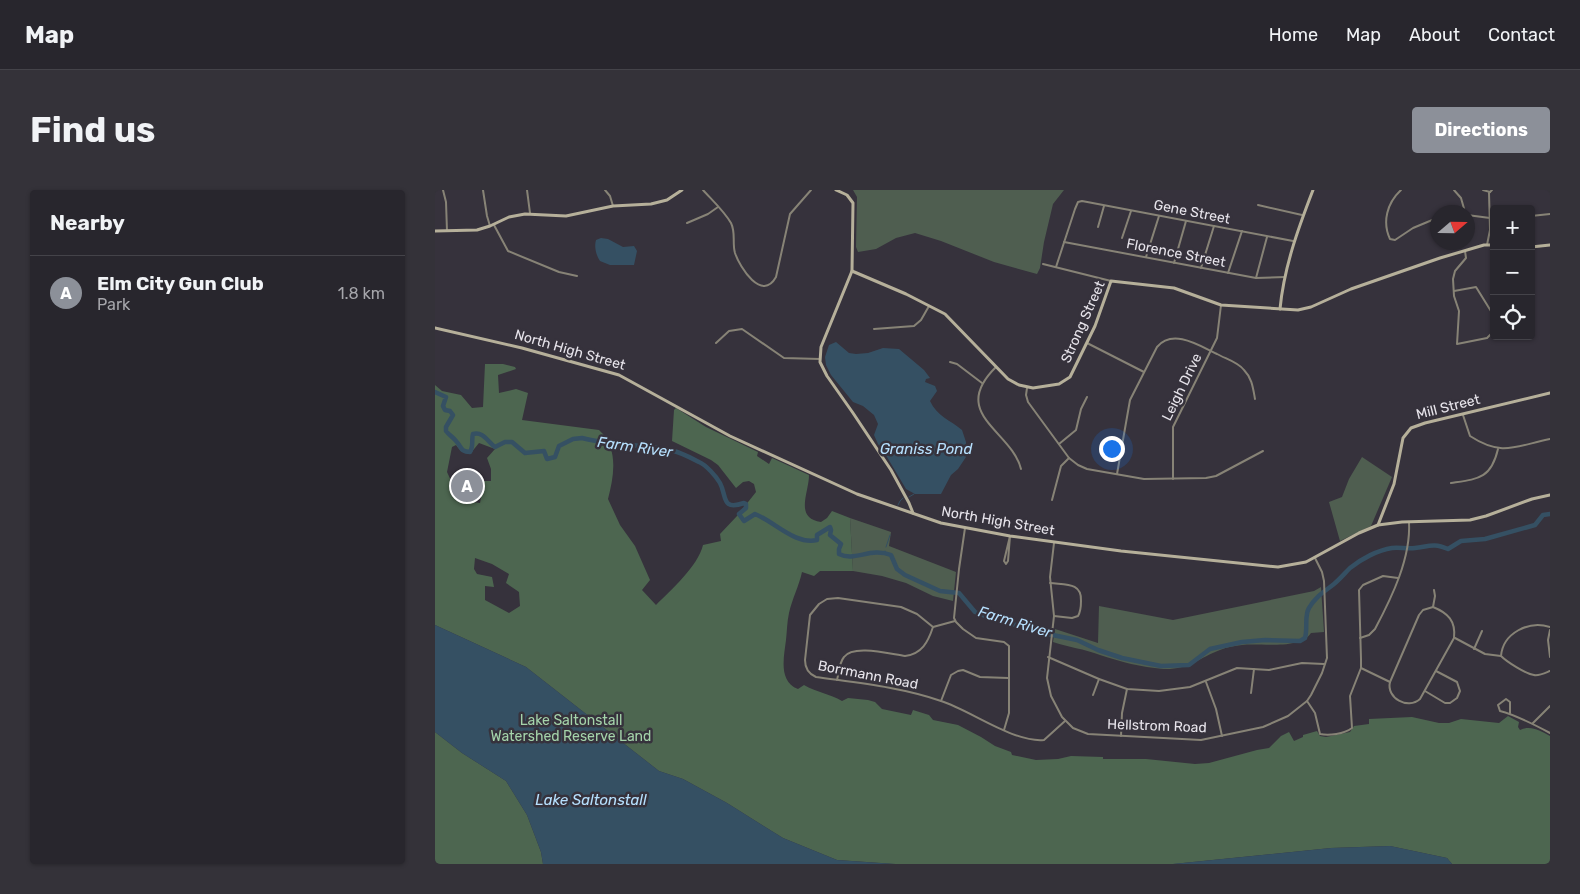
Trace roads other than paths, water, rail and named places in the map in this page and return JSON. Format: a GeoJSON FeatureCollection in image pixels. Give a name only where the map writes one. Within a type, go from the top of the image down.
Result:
{"type":"FeatureCollection","features":[{"type":"Feature","properties":{"kind":"street"},"geometry":{"type":"LineString","coordinates":[[443,190],[446,202],[447,231]]}},
{"type":"Feature","properties":{"kind":"street"},"geometry":{"type":"LineString","coordinates":[[483,190],[487,216],[508,251],[550,268],[577,276]]}},
{"type":"Feature","properties":{"kind":"street"},"geometry":{"type":"LineString","coordinates":[[527,190],[530,213]]}},
{"type":"Feature","properties":{"kind":"street"},"geometry":{"type":"LineString","coordinates":[[605,190],[610,196],[613,206]]}},
{"type":"Feature","properties":{"kind":"street"},"geometry":{"type":"LineString","coordinates":[[435,231],[472,231],[514,216],[530,213],[566,216],[613,206],[659,202],[671,198],[682,190]]}},
{"type":"Feature","properties":{"kind":"street"},"geometry":{"type":"LineString","coordinates":[[703,190],[733,226],[735,236],[734,251],[754,283],[760,286],[772,283],[776,277],[790,214],[811,190]]}},
{"type":"Feature","properties":{"kind":"street"},"geometry":{"type":"LineString","coordinates":[[836,190],[847,195],[853,203],[852,271],[821,348],[820,359],[825,373],[895,476],[913,514]]}},
{"type":"Feature","properties":{"kind":"street"},"geometry":{"type":"LineString","coordinates":[[1280,309],[1294,241],[1313,190]]}},
{"type":"Feature","properties":{"kind":"street"},"geometry":{"type":"LineString","coordinates":[[1401,190],[1392,201],[1387,214],[1386,227],[1390,239],[1395,240],[1413,228],[1430,221]]}},
{"type":"Feature","properties":{"kind":"street"},"geometry":{"type":"LineString","coordinates":[[1454,190],[1461,198],[1463,205]]}},
{"type":"Feature","properties":{"kind":"street"},"geometry":{"type":"LineString","coordinates":[[1483,190],[1491,191],[1490,205]]}},
{"type":"Feature","properties":{"kind":"street","name":"Gene Street"},"geometry":{"type":"LineString","coordinates":[[1064,242],[1080,201],[1294,241]]}},
{"type":"Feature","properties":{"kind":"street"},"geometry":{"type":"LineString","coordinates":[[1098,228],[1104,205]]}},
{"type":"Feature","properties":{"kind":"street"},"geometry":{"type":"LineString","coordinates":[[1258,205],[1303,215]]}},
{"type":"Feature","properties":{"kind":"street"},"geometry":{"type":"LineString","coordinates":[[687,223],[708,214],[718,207]]}},
{"type":"Feature","properties":{"kind":"street"},"geometry":{"type":"LineString","coordinates":[[1122,238],[1131,211]]}},
{"type":"Feature","properties":{"kind":"street"},"geometry":{"type":"LineString","coordinates":[[1535,216],[1550,214]]}},
{"type":"Feature","properties":{"kind":"street"},"geometry":{"type":"LineString","coordinates":[[1146,257],[1159,215]]}},
{"type":"Feature","properties":{"kind":"street"},"geometry":{"type":"LineString","coordinates":[[1475,216],[1490,219]]}},
{"type":"Feature","properties":{"kind":"street"},"geometry":{"type":"LineString","coordinates":[[1174,263],[1186,221]]}},
{"type":"Feature","properties":{"kind":"street"},"geometry":{"type":"LineString","coordinates":[[1201,268],[1214,226]]}},
{"type":"Feature","properties":{"kind":"street"},"geometry":{"type":"LineString","coordinates":[[1228,273],[1242,231]]}},
{"type":"Feature","properties":{"kind":"street"},"geometry":{"type":"LineString","coordinates":[[1487,245],[1490,235]]}},
{"type":"Feature","properties":{"kind":"street"},"geometry":{"type":"LineString","coordinates":[[1256,278],[1267,236]]}},
{"type":"Feature","properties":{"kind":"street"},"geometry":{"type":"LineString","coordinates":[[1056,267],[1064,242]]}},
{"type":"Feature","properties":{"kind":"street","name":"Florence Street"},"geometry":{"type":"LineString","coordinates":[[1064,242],[1256,278],[1285,278]]}},
{"type":"Feature","properties":{"kind":"street","name":"Strong Street"},"geometry":{"type":"LineString","coordinates":[[1027,388],[1043,387],[1065,381],[1072,373],[1087,343],[1111,281],[1174,288],[1221,305],[1298,310],[1442,257],[1487,245]]}},
{"type":"Feature","properties":{"kind":"street"},"geometry":{"type":"LineString","coordinates":[[1535,247],[1550,245]]}},
{"type":"Feature","properties":{"kind":"street"},"geometry":{"type":"LineString","coordinates":[[1465,251],[1466,258],[1455,271],[1453,279],[1459,311],[1457,344],[1487,338],[1490,335]]}},
{"type":"Feature","properties":{"kind":"street"},"geometry":{"type":"LineString","coordinates":[[1043,264],[1111,281]]}},
{"type":"Feature","properties":{"kind":"street"},"geometry":{"type":"LineString","coordinates":[[852,271],[900,291],[950,318],[1011,381],[1027,388],[1028,402],[1069,458],[1087,469],[1144,479],[1213,477],[1263,451]]}},
{"type":"Feature","properties":{"kind":"street"},"geometry":{"type":"LineString","coordinates":[[1454,290],[1475,286],[1490,310]]}},
{"type":"Feature","properties":{"kind":"street","name":"Leigh Drive"},"geometry":{"type":"LineString","coordinates":[[1173,479],[1173,427],[1218,334],[1221,305]]}},
{"type":"Feature","properties":{"kind":"street"},"geometry":{"type":"LineString","coordinates":[[874,329],[914,326],[921,320],[929,306]]}},
{"type":"Feature","properties":{"kind":"street","name":"North High Street"},"geometry":{"type":"LineString","coordinates":[[435,328],[522,348],[619,375],[746,444],[857,494],[913,514],[965,528],[1055,543],[1263,567],[1292,566],[1315,558],[1359,533],[1378,525],[1470,520],[1532,499],[1550,495]]}},
{"type":"Feature","properties":{"kind":"street"},"geometry":{"type":"LineString","coordinates":[[716,343],[729,331],[742,329],[784,358],[820,359]]}},
{"type":"Feature","properties":{"kind":"street"},"geometry":{"type":"LineString","coordinates":[[1117,474],[1131,400],[1157,347],[1167,340],[1190,341],[1239,365],[1244,369],[1252,383],[1255,399]]}},
{"type":"Feature","properties":{"kind":"street"},"geometry":{"type":"LineString","coordinates":[[1087,343],[1144,372]]}},
{"type":"Feature","properties":{"kind":"street"},"geometry":{"type":"LineString","coordinates":[[950,362],[957,364],[982,383]]}},
{"type":"Feature","properties":{"kind":"street"},"geometry":{"type":"LineString","coordinates":[[996,367],[982,383],[979,398],[982,414],[1017,459],[1021,469]]}},
{"type":"Feature","properties":{"kind":"street","name":"Mill Street"},"geometry":{"type":"LineString","coordinates":[[1378,525],[1394,484],[1403,440],[1407,432],[1420,424],[1550,393]]}},
{"type":"Feature","properties":{"kind":"street"},"geometry":{"type":"LineString","coordinates":[[1059,444],[1076,430],[1081,407],[1087,398]]}},
{"type":"Feature","properties":{"kind":"street"},"geometry":{"type":"LineString","coordinates":[[1463,415],[1470,436],[1498,449],[1524,446],[1550,439]]}},
{"type":"Feature","properties":{"kind":"street"},"geometry":{"type":"LineString","coordinates":[[1451,483],[1475,480],[1486,474],[1491,469],[1498,449]]}},
{"type":"Feature","properties":{"kind":"street"},"geometry":{"type":"LineString","coordinates":[[1052,500],[1061,466],[1069,458]]}},
{"type":"Feature","properties":{"kind":"street"},"geometry":{"type":"LineString","coordinates":[[1383,514],[1385,524]]}},
{"type":"Feature","properties":{"kind":"street"},"geometry":{"type":"LineString","coordinates":[[1360,638],[1369,635],[1375,629],[1398,578],[1409,545],[1409,522]]}},
{"type":"Feature","properties":{"kind":"street"},"geometry":{"type":"LineString","coordinates":[[965,528],[955,602],[955,620],[967,633],[976,638],[1004,642],[1009,648],[1009,713],[1004,730]]}},
{"type":"Feature","properties":{"kind":"street"},"geometry":{"type":"LineString","coordinates":[[1010,536],[1008,561],[1006,564],[1004,560],[1010,536]]}},
{"type":"Feature","properties":{"kind":"street"},"geometry":{"type":"LineString","coordinates":[[1055,543],[1051,583],[1054,616],[1047,678],[1051,696],[1065,721]]}},
{"type":"Feature","properties":{"kind":"street","name":"Hellstrom Road"},"geometry":{"type":"LineString","coordinates":[[1065,721],[1083,733],[1193,740],[1255,729],[1278,721],[1307,701],[1318,683],[1325,664],[1327,651],[1326,602],[1322,572],[1315,558]]}},
{"type":"Feature","properties":{"kind":"street"},"geometry":{"type":"LineString","coordinates":[[1307,701],[1315,713],[1321,735],[1343,732],[1352,728],[1350,696],[1361,668],[1358,598],[1360,587],[1383,576],[1398,578]]}},
{"type":"Feature","properties":{"kind":"street"},"geometry":{"type":"LineString","coordinates":[[1051,583],[1076,587],[1081,595],[1081,608],[1078,616],[1072,618],[1054,616]]}},
{"type":"Feature","properties":{"kind":"street"},"geometry":{"type":"LineString","coordinates":[[1433,607],[1434,590]]}},
{"type":"Feature","properties":{"kind":"street","name":"Borrmann Road"},"geometry":{"type":"LineString","coordinates":[[933,627],[917,614],[901,607],[839,598],[823,601],[815,607],[810,615],[805,663],[809,672],[816,678],[893,688],[941,701],[1021,738],[1047,739],[1065,721]]}},
{"type":"Feature","properties":{"kind":"street"},"geometry":{"type":"LineString","coordinates":[[1433,607],[1441,610],[1451,619],[1455,631],[1454,638],[1425,691],[1416,702],[1407,704],[1390,692],[1390,682],[1419,615],[1423,610],[1433,607]]}},
{"type":"Feature","properties":{"kind":"street"},"geometry":{"type":"LineString","coordinates":[[837,680],[842,661],[849,653],[860,650],[905,656],[912,655],[921,650],[925,645],[933,627],[955,620]]}},
{"type":"Feature","properties":{"kind":"street"},"geometry":{"type":"LineString","coordinates":[[1501,656],[1505,642],[1519,630],[1535,624],[1550,629],[1548,640],[1550,657]]}},
{"type":"Feature","properties":{"kind":"street"},"geometry":{"type":"LineString","coordinates":[[1475,649],[1482,631]]}},
{"type":"Feature","properties":{"kind":"street"},"geometry":{"type":"LineString","coordinates":[[1454,638],[1490,656],[1501,656],[1532,675],[1539,675],[1550,670]]}},
{"type":"Feature","properties":{"kind":"street"},"geometry":{"type":"LineString","coordinates":[[1048,657],[1099,679],[1127,688],[1159,691],[1206,682],[1237,668],[1277,669],[1302,663],[1325,664]]}},
{"type":"Feature","properties":{"kind":"street"},"geometry":{"type":"LineString","coordinates":[[1361,668],[1390,682]]}},
{"type":"Feature","properties":{"kind":"street"},"geometry":{"type":"LineString","coordinates":[[1251,693],[1254,669]]}},
{"type":"Feature","properties":{"kind":"street"},"geometry":{"type":"LineString","coordinates":[[941,701],[951,675],[958,670],[963,670],[980,677],[1009,678]]}},
{"type":"Feature","properties":{"kind":"street"},"geometry":{"type":"LineString","coordinates":[[1425,691],[1445,703],[1450,704],[1457,698],[1460,691],[1457,682],[1436,671]]}},
{"type":"Feature","properties":{"kind":"street"},"geometry":{"type":"LineString","coordinates":[[1093,695],[1099,679]]}},
{"type":"Feature","properties":{"kind":"street"},"geometry":{"type":"LineString","coordinates":[[1206,682],[1216,710],[1222,736]]}},
{"type":"Feature","properties":{"kind":"street"},"geometry":{"type":"LineString","coordinates":[[1121,736],[1122,713],[1127,688]]}},
{"type":"Feature","properties":{"kind":"street"},"geometry":{"type":"LineString","coordinates":[[1510,713],[1510,702],[1506,699],[1499,704],[1500,711],[1510,713],[1550,733]]}},
{"type":"Feature","properties":{"kind":"street"},"geometry":{"type":"LineString","coordinates":[[1533,724],[1550,706]]}},
{"type":"Feature","properties":{"kind":"water"},"geometry":{"type":"Polygon","coordinates":[[[601,238],[608,239],[623,247],[634,246],[637,251],[634,265],[610,265],[600,261],[596,254],[595,245],[596,240],[601,238]]]}},
{"type":"Feature","properties":{"kind":"water","name":"Graniss Pond"},"geometry":{"type":"Polygon","coordinates":[[[836,342],[849,353],[856,354],[868,353],[883,348],[899,349],[924,370],[930,378],[926,379],[925,382],[935,386],[937,391],[930,401],[940,414],[962,430],[966,442],[966,457],[958,469],[951,475],[941,494],[915,494],[906,489],[874,435],[878,424],[874,415],[863,406],[853,402],[831,375],[826,365],[825,357],[829,345],[836,342]]]}},
{"type":"Feature","properties":{"kind":"water","name":"Lake Saltonstall"},"geometry":{"type":"Polygon","coordinates":[[[435,625],[526,667],[659,771],[683,779],[727,803],[783,838],[837,860],[895,864],[543,864],[541,852],[527,815],[506,781],[462,753],[435,732],[435,625]]]}},
{"type":"Feature","properties":{"kind":"water"},"geometry":{"type":"Polygon","coordinates":[[[1390,846],[1447,858],[1452,864],[1173,864],[1331,848],[1390,846]]]}},
{"type":"Feature","properties":{"kind":"waterway","name":"Farm River"},"geometry":{"type":"LineString","coordinates":[[435,392],[446,397],[443,406],[445,410],[450,411],[453,415],[446,427],[446,431],[464,451],[470,452],[473,434],[477,433],[483,435],[495,447],[505,442],[512,442],[525,453],[544,451],[547,459],[555,457],[559,446],[573,439],[582,438],[677,452],[702,463],[711,471],[720,483],[728,504],[746,504],[746,508],[739,514],[744,521],[755,514],[785,532],[809,541],[817,540],[817,535],[830,527],[830,535],[841,544],[839,554],[845,556],[876,553],[891,555],[897,569],[905,575],[940,591],[959,593],[975,612],[1043,633],[1077,640],[1122,658],[1161,666],[1189,665],[1210,649],[1242,642],[1265,640],[1300,641],[1305,638],[1306,618],[1311,604],[1350,568],[1375,553],[1392,548],[1439,546],[1448,549],[1461,541],[1485,539],[1535,525],[1543,515],[1550,514]]}},
{"type":"Feature","properties":{"kind":"waterway"},"geometry":{"type":"LineString","coordinates":[[909,497],[914,494]]}},
{"type":"Feature","properties":{"kind":"waterway"},"geometry":{"type":"LineString","coordinates":[[898,505],[903,498]]}},
{"type":"Feature","properties":{"kind":"waterway"},"geometry":{"type":"LineString","coordinates":[[886,547],[890,535]]}},
{"type":"Feature","properties":{"kind":"place","name":"Elm City Gun Club"},"geometry":{"type":"Point","coordinates":[467,486]}},
{"type":"Feature","properties":{"kind":"park label","name":"Lake Saltonstall Watershed Reserve Land"},"geometry":{"type":"Point","coordinates":[571,728]}}]}
